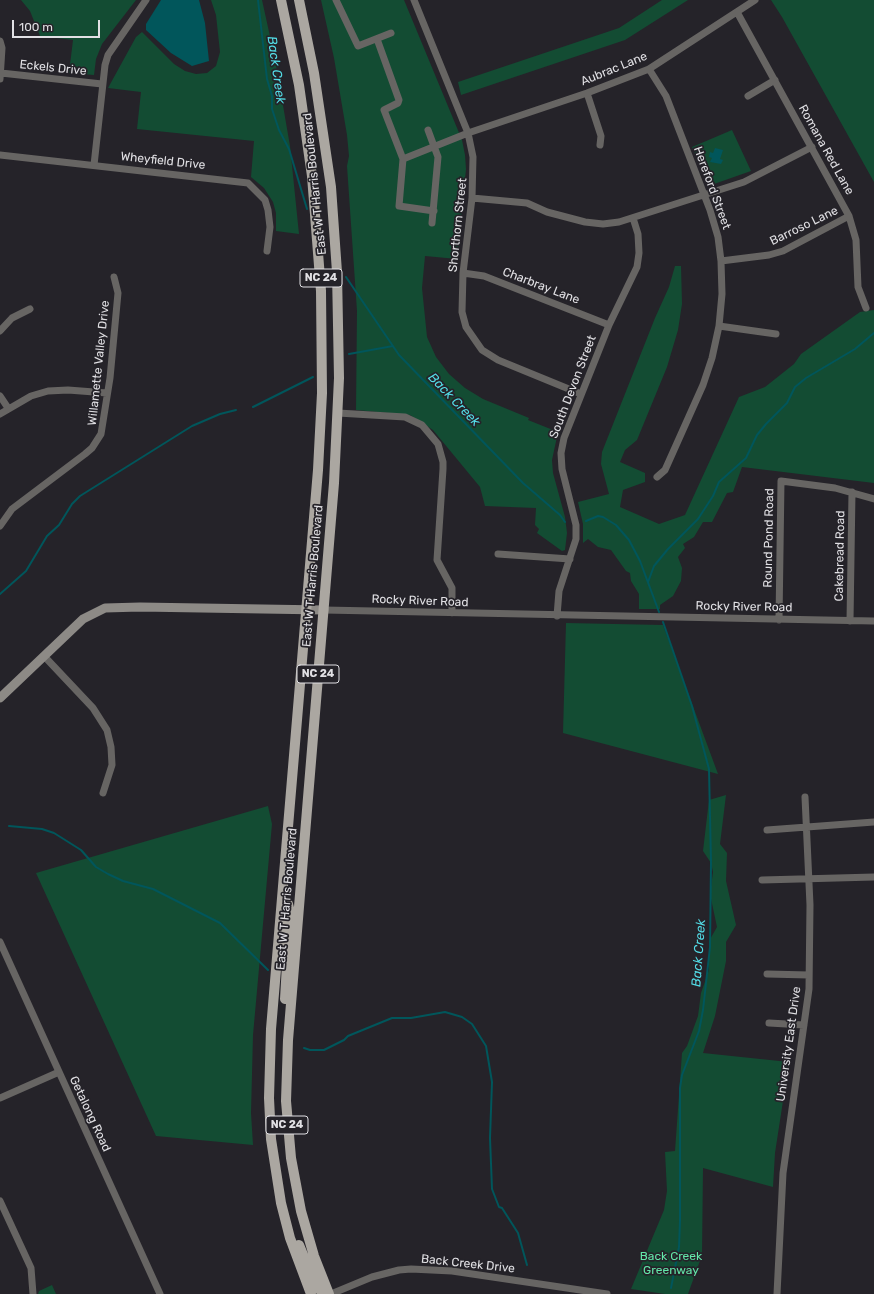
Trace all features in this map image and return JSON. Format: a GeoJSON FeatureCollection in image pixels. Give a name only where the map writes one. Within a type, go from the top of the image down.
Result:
{"type":"FeatureCollection","features":[{"type":"Feature","properties":{"kind":"main road","name":"East W T Harris Boulevard"},"geometry":{"type":"LineString","coordinates":[[281,0],[299,85],[311,161],[322,298],[321,419],[269,1082],[271,1139],[277,1183],[290,1238],[311,1294]]}},
{"type":"Feature","properties":{"kind":"main road","name":"East W T Harris Boulevard"},"geometry":{"type":"LineString","coordinates":[[299,0],[321,116],[333,212],[339,308],[338,413],[324,610],[288,1040],[286,1101],[293,1175],[305,1226],[329,1294]]}},
{"type":"Feature","properties":{"kind":"main road"},"geometry":{"type":"LineString","coordinates":[[282,902],[288,904],[290,912],[284,1024],[288,1040]]}},
{"type":"Feature","properties":{"kind":"main road"},"geometry":{"type":"LineString","coordinates":[[277,1183],[315,1284],[320,1290],[329,1294]]}},
{"type":"Feature","properties":{"kind":"street"},"geometry":{"type":"LineString","coordinates":[[94,165],[102,84],[108,54],[146,0]]}},
{"type":"Feature","properties":{"kind":"street"},"geometry":{"type":"LineString","coordinates":[[336,0],[358,46],[391,33]]}},
{"type":"Feature","properties":{"kind":"street","name":"Shorthorn Street"},"geometry":{"type":"LineString","coordinates":[[414,0],[468,133],[474,157],[472,198],[463,273],[462,312],[466,327],[482,350],[498,360],[581,394]]}},
{"type":"Feature","properties":{"kind":"street","name":"Aubrac Lane"},"geometry":{"type":"LineString","coordinates":[[403,159],[468,133],[587,93],[649,69],[755,0]]}},
{"type":"Feature","properties":{"kind":"street","name":"Romana Red Lane"},"geometry":{"type":"LineString","coordinates":[[737,12],[849,216],[856,240],[858,287],[866,308]]}},
{"type":"Feature","properties":{"kind":"street"},"geometry":{"type":"LineString","coordinates":[[377,39],[399,100],[398,103],[384,110],[403,159],[399,206],[434,211]]}},
{"type":"Feature","properties":{"kind":"street"},"geometry":{"type":"LineString","coordinates":[[0,41],[2,48],[0,79]]}},
{"type":"Feature","properties":{"kind":"street","name":"Hereford Street"},"geometry":{"type":"LineString","coordinates":[[649,69],[666,96],[704,195],[718,237],[721,261],[722,294],[719,326],[703,385],[665,470],[657,477]]}},
{"type":"Feature","properties":{"kind":"street","name":"Eckels Drive"},"geometry":{"type":"LineString","coordinates":[[0,74],[102,84]]}},
{"type":"Feature","properties":{"kind":"street"},"geometry":{"type":"LineString","coordinates":[[748,96],[775,80]]}},
{"type":"Feature","properties":{"kind":"street"},"geometry":{"type":"LineString","coordinates":[[587,93],[601,136],[600,145]]}},
{"type":"Feature","properties":{"kind":"street"},"geometry":{"type":"LineString","coordinates":[[428,130],[438,157],[432,223]]}},
{"type":"Feature","properties":{"kind":"street"},"geometry":{"type":"LineString","coordinates":[[472,198],[527,203],[547,212],[585,222],[603,224],[619,222],[744,182],[812,147]]}},
{"type":"Feature","properties":{"kind":"street","name":"Wheyfield Drive"},"geometry":{"type":"LineString","coordinates":[[0,155],[248,183],[264,200],[268,210],[270,228],[267,251]]}},
{"type":"Feature","properties":{"kind":"street","name":"Barroso Lane"},"geometry":{"type":"LineString","coordinates":[[721,261],[769,255],[783,251],[849,216]]}},
{"type":"Feature","properties":{"kind":"street","name":"South Devon Street"},"geometry":{"type":"LineString","coordinates":[[557,616],[559,591],[576,539],[576,525],[562,469],[561,453],[564,438],[609,325],[637,267],[639,253],[638,234],[633,218]]}},
{"type":"Feature","properties":{"kind":"street","name":"Charbray Lane"},"geometry":{"type":"LineString","coordinates":[[463,273],[484,276],[609,325]]}},
{"type":"Feature","properties":{"kind":"street","name":"Willamette Valley Drive"},"geometry":{"type":"LineString","coordinates":[[0,526],[12,509],[85,454],[98,440],[104,424],[118,293],[114,277]]}},
{"type":"Feature","properties":{"kind":"street"},"geometry":{"type":"LineString","coordinates":[[0,331],[12,318],[30,309]]}},
{"type":"Feature","properties":{"kind":"street"},"geometry":{"type":"LineString","coordinates":[[719,326],[776,334]]}},
{"type":"Feature","properties":{"kind":"street"},"geometry":{"type":"LineString","coordinates":[[0,414],[31,396],[48,391],[68,390],[108,393]]}},
{"type":"Feature","properties":{"kind":"street"},"geometry":{"type":"LineString","coordinates":[[0,396],[8,408]]}},
{"type":"Feature","properties":{"kind":"street"},"geometry":{"type":"LineString","coordinates":[[338,413],[405,417],[422,426],[438,444],[443,462],[443,469],[437,560],[452,588],[452,613]]}},
{"type":"Feature","properties":{"kind":"street","name":"Round Pond Road"},"geometry":{"type":"LineString","coordinates":[[779,620],[781,481],[835,488],[852,492]]}},
{"type":"Feature","properties":{"kind":"street"},"geometry":{"type":"LineString","coordinates":[[852,492],[874,499]]}},
{"type":"Feature","properties":{"kind":"street","name":"Cakebread Road"},"geometry":{"type":"LineString","coordinates":[[850,621],[852,492]]}},
{"type":"Feature","properties":{"kind":"street"},"geometry":{"type":"LineString","coordinates":[[498,554],[570,559]]}},
{"type":"Feature","properties":{"kind":"street","name":"Rocky River Road"},"geometry":{"type":"LineString","coordinates":[[0,698],[83,619],[105,608],[140,607],[324,610],[557,616],[874,621]]}},
{"type":"Feature","properties":{"kind":"street"},"geometry":{"type":"LineString","coordinates":[[44,656],[93,708],[107,730],[111,747],[112,765],[103,793]]}},
{"type":"Feature","properties":{"kind":"street","name":"University East Drive"},"geometry":{"type":"LineString","coordinates":[[777,1294],[783,1170],[810,975],[809,877],[805,797]]}},
{"type":"Feature","properties":{"kind":"street"},"geometry":{"type":"LineString","coordinates":[[768,830],[874,822]]}},
{"type":"Feature","properties":{"kind":"street"},"geometry":{"type":"LineString","coordinates":[[762,880],[809,877],[874,877]]}},
{"type":"Feature","properties":{"kind":"street","name":"Getalong Road"},"geometry":{"type":"LineString","coordinates":[[0,942],[160,1294]]}},
{"type":"Feature","properties":{"kind":"street"},"geometry":{"type":"LineString","coordinates":[[766,974],[810,975]]}},
{"type":"Feature","properties":{"kind":"street"},"geometry":{"type":"LineString","coordinates":[[769,1023],[804,1026]]}},
{"type":"Feature","properties":{"kind":"street"},"geometry":{"type":"LineString","coordinates":[[0,1098],[59,1072]]}},
{"type":"Feature","properties":{"kind":"street"},"geometry":{"type":"LineString","coordinates":[[0,1201],[31,1268],[33,1294]]}},
{"type":"Feature","properties":{"kind":"street","name":"Back Creek Drive"},"geometry":{"type":"LineString","coordinates":[[329,1294],[372,1277],[399,1270],[411,1269],[452,1271],[607,1294]]}},
{"type":"Feature","properties":{"kind":"green space"},"geometry":{"type":"Polygon","coordinates":[[[21,0],[136,0],[102,44],[96,59],[94,75],[69,73],[73,40],[40,36],[30,11],[21,0]]]}},
{"type":"Feature","properties":{"kind":"green space"},"geometry":{"type":"Polygon","coordinates":[[[211,0],[262,0],[275,59],[290,146],[299,234],[276,231],[276,213],[273,202],[264,188],[251,177],[254,141],[137,129],[141,92],[108,88],[136,37],[142,32],[174,64],[185,71],[196,74],[207,73],[216,66],[220,52],[216,15],[211,0]]]}},
{"type":"Feature","properties":{"kind":"green space"},"geometry":{"type":"Polygon","coordinates":[[[321,0],[404,0],[462,140],[466,169],[457,259],[425,256],[422,288],[427,337],[436,357],[449,374],[465,388],[483,399],[558,432],[552,460],[553,473],[565,517],[567,533],[565,550],[562,551],[537,533],[539,529],[535,525],[536,508],[485,506],[480,487],[433,430],[410,415],[356,410],[357,311],[347,166],[349,156],[347,135],[334,58],[321,0]]]}},
{"type":"Feature","properties":{"kind":"green space"},"geometry":{"type":"Polygon","coordinates":[[[662,0],[688,0],[625,40],[461,95],[458,82],[619,28],[662,0]]]}},
{"type":"Feature","properties":{"kind":"green space"},"geometry":{"type":"Polygon","coordinates":[[[771,0],[874,0],[874,182],[782,17],[771,0]]]}},
{"type":"Feature","properties":{"kind":"green space"},"geometry":{"type":"Polygon","coordinates":[[[732,130],[751,171],[714,184],[709,183],[692,147],[732,130]]]}},
{"type":"Feature","properties":{"kind":"green space"},"geometry":{"type":"Polygon","coordinates":[[[675,266],[681,266],[682,304],[678,330],[667,367],[637,440],[625,450],[620,462],[645,473],[645,482],[623,490],[620,507],[659,524],[685,515],[739,397],[765,387],[794,364],[801,354],[860,312],[874,310],[874,483],[742,467],[733,492],[727,493],[712,522],[703,522],[694,537],[683,544],[685,548],[678,557],[682,568],[681,581],[673,596],[660,605],[660,609],[639,609],[639,594],[631,581],[630,573],[626,571],[611,550],[598,547],[588,539],[583,543],[583,524],[578,502],[609,494],[601,464],[602,452],[655,318],[669,287],[675,266]]]}},
{"type":"Feature","properties":{"kind":"green space"},"geometry":{"type":"Polygon","coordinates":[[[566,623],[663,625],[718,774],[563,733],[566,623]]]}},
{"type":"Feature","properties":{"kind":"green space","name":"Back Creek Greenway"},"geometry":{"type":"Polygon","coordinates":[[[726,795],[720,844],[727,853],[726,881],[736,925],[726,942],[726,961],[715,1016],[703,1053],[789,1062],[775,1153],[773,1187],[703,1168],[702,1255],[688,1294],[665,1294],[631,1289],[664,1210],[667,1191],[665,1152],[675,1151],[682,1053],[687,1046],[698,1016],[701,993],[709,970],[709,941],[717,927],[710,894],[713,872],[711,863],[703,851],[709,800],[726,795]]]}},
{"type":"Feature","properties":{"kind":"green space"},"geometry":{"type":"Polygon","coordinates":[[[268,806],[272,824],[253,1035],[251,1113],[253,1145],[156,1136],[36,873],[268,806]]]}},
{"type":"Feature","properties":{"kind":"green space"},"geometry":{"type":"Polygon","coordinates":[[[52,1285],[56,1294],[38,1294],[39,1291],[52,1285]]]}},
{"type":"Feature","properties":{"kind":"water"},"geometry":{"type":"Polygon","coordinates":[[[161,0],[199,0],[205,23],[209,61],[192,66],[171,53],[146,30],[146,24],[161,0]]]}},
{"type":"Feature","properties":{"kind":"water"},"geometry":{"type":"Polygon","coordinates":[[[715,148],[723,150],[720,159],[723,160],[721,164],[710,162],[712,158],[709,157],[710,152],[713,153],[715,148]]]}},
{"type":"Feature","properties":{"kind":"waterway","name":"Back Creek"},"geometry":{"type":"LineString","coordinates":[[258,0],[267,79],[272,96],[272,109],[279,130],[289,149],[307,209]]}},
{"type":"Feature","properties":{"kind":"waterway","name":"Back Creek"},"geometry":{"type":"LineString","coordinates":[[346,277],[399,355],[523,483],[560,515],[565,522]]}},
{"type":"Feature","properties":{"kind":"waterway"},"geometry":{"type":"LineString","coordinates":[[648,582],[654,566],[668,549],[698,519],[713,496],[719,482],[746,458],[757,435],[787,403],[795,387],[806,378],[855,349],[874,333]]}},
{"type":"Feature","properties":{"kind":"waterway"},"geometry":{"type":"LineString","coordinates":[[349,354],[393,346]]}},
{"type":"Feature","properties":{"kind":"waterway"},"geometry":{"type":"LineString","coordinates":[[253,407],[313,377]]}},
{"type":"Feature","properties":{"kind":"waterway"},"geometry":{"type":"LineString","coordinates":[[0,594],[26,571],[47,536],[59,525],[72,504],[80,496],[192,426],[220,414],[236,410]]}},
{"type":"Feature","properties":{"kind":"waterway","name":"Back Creek"},"geometry":{"type":"LineString","coordinates":[[586,521],[598,516],[603,517],[616,525],[629,540],[640,561],[659,612]]}},
{"type":"Feature","properties":{"kind":"waterway","name":"Back Creek"},"geometry":{"type":"LineString","coordinates":[[663,622],[692,706],[709,769],[711,863],[710,947],[703,1010],[699,1031],[682,1075],[680,1088],[679,1247],[671,1288]]}},
{"type":"Feature","properties":{"kind":"waterway"},"geometry":{"type":"LineString","coordinates":[[9,826],[42,829],[54,833],[81,850],[96,867],[108,874],[123,881],[153,889],[220,923],[268,970]]}},
{"type":"Feature","properties":{"kind":"waterway"},"geometry":{"type":"LineString","coordinates":[[304,1048],[310,1050],[324,1050],[344,1040],[348,1036],[392,1018],[411,1018],[445,1012],[462,1017],[472,1024],[486,1046],[492,1082],[490,1138],[492,1189],[499,1207],[502,1208],[518,1233],[527,1265]]}}]}
